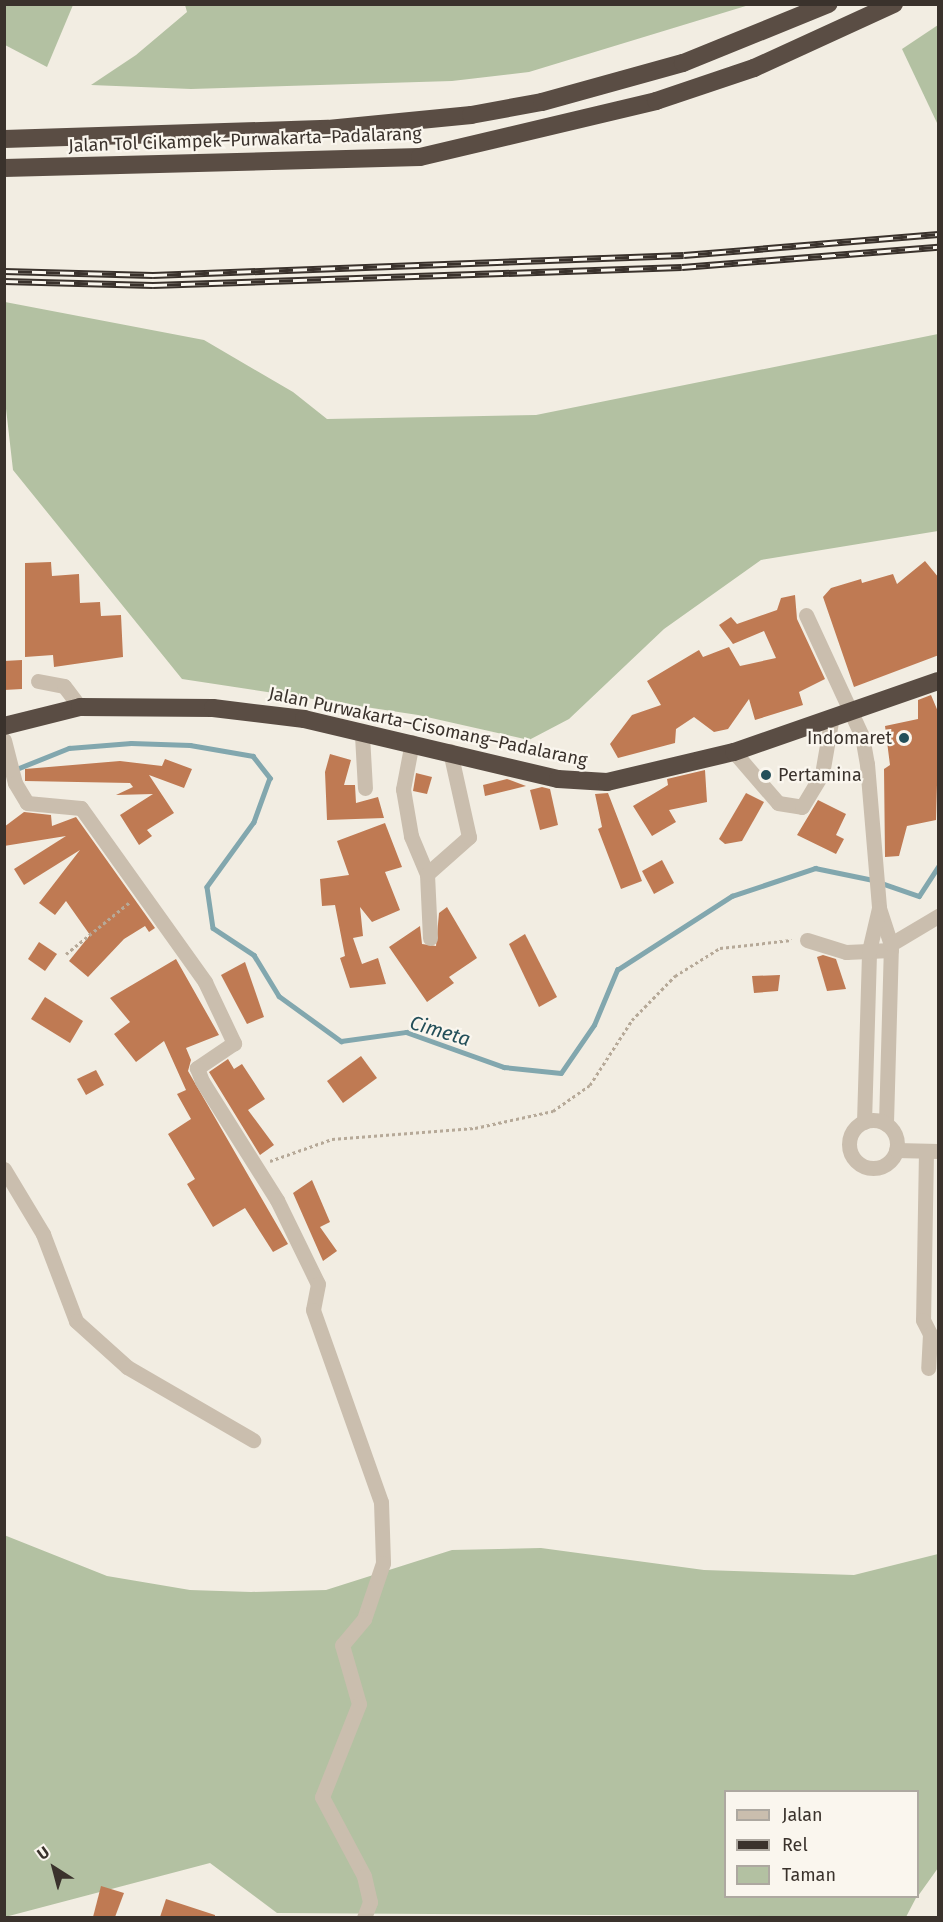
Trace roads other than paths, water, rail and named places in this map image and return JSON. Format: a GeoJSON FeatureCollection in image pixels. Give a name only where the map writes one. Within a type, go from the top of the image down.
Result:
{"type":"FeatureCollection","features":[{"type":"Feature","properties":{"kind":"highway","name":"Jalan Tol Cikampek–Purwakarta–Padalarang"},"geometry":{"type":"LineString","coordinates":[[4,139],[148,137],[410,124],[542,102],[682,63],[828,4]]}},
{"type":"Feature","properties":{"kind":"highway","name":"Jalan Tol Cikampek–Purwakarta–Padalarang"},"geometry":{"type":"LineString","coordinates":[[4,168],[152,166],[420,157],[559,128],[754,68],[894,4]]}},
{"type":"Feature","properties":{"kind":"highway","name":"Jalan Purwakarta–Cisomang–Padalarang"},"geometry":{"type":"LineString","coordinates":[[4,726],[80,707],[213,708],[304,719],[362,735],[412,742],[585,783],[734,753],[831,722],[939,681]]}},
{"type":"Feature","properties":{"kind":"street"},"geometry":{"type":"LineString","coordinates":[[806,615],[851,713],[867,764],[879,900],[891,947],[886,1124],[896,1146]]}},
{"type":"Feature","properties":{"kind":"street"},"geometry":{"type":"LineString","coordinates":[[38,681],[64,686],[80,707]]}},
{"type":"Feature","properties":{"kind":"street"},"geometry":{"type":"LineString","coordinates":[[734,753],[778,803],[802,807],[822,774],[831,722]]}},
{"type":"Feature","properties":{"kind":"street"},"geometry":{"type":"LineString","coordinates":[[362,735],[365,788]]}},
{"type":"Feature","properties":{"kind":"street"},"geometry":{"type":"LineString","coordinates":[[4,740],[15,783],[27,803],[81,808],[205,982],[234,1043],[197,1068],[258,1166],[318,1284],[313,1310],[381,1502],[383,1563],[364,1619],[342,1645],[359,1704],[322,1797],[364,1876],[370,1902],[364,1917]]}},
{"type":"Feature","properties":{"kind":"street"},"geometry":{"type":"LineString","coordinates":[[412,742],[403,789],[411,836],[427,874],[430,938]]}},
{"type":"Feature","properties":{"kind":"street"},"geometry":{"type":"LineString","coordinates":[[427,874],[469,837],[450,751]]}},
{"type":"Feature","properties":{"kind":"street"},"geometry":{"type":"LineString","coordinates":[[879,900],[869,951],[864,1122],[849,1139],[854,1160],[874,1168],[888,1162],[896,1146]]}},
{"type":"Feature","properties":{"kind":"street"},"geometry":{"type":"LineString","coordinates":[[807,940],[839,951],[869,951],[891,947],[939,916]]}},
{"type":"Feature","properties":{"kind":"street"},"geometry":{"type":"LineString","coordinates":[[864,1122],[886,1124]]}},
{"type":"Feature","properties":{"kind":"street"},"geometry":{"type":"LineString","coordinates":[[896,1146],[934,1148],[923,1320],[936,1326],[928,1368]]}},
{"type":"Feature","properties":{"kind":"street"},"geometry":{"type":"LineString","coordinates":[[4,1168],[43,1234],[75,1321],[127,1367],[253,1440]]}},
{"type":"Feature","properties":{"kind":"waterway","name":"Cimeta"},"geometry":{"type":"LineString","coordinates":[[4,774],[69,748],[131,743],[190,745],[253,756],[270,778],[254,822],[207,887],[213,928],[254,955],[279,996],[341,1041],[406,1032],[504,1067],[561,1073],[594,1025],[617,970],[732,896],[815,868],[873,880]]}},
{"type":"Feature","properties":{"kind":"waterway","name":"Cimeta"},"geometry":{"type":"LineString","coordinates":[[881,883],[919,896],[938,867]]}},
{"type":"Feature","properties":{"kind":"railway"},"geometry":{"type":"LineString","coordinates":[[4,271],[153,275],[684,255],[938,234]]}},
{"type":"Feature","properties":{"kind":"railway"},"geometry":{"type":"LineString","coordinates":[[4,281],[153,285],[682,267],[938,247]]}},
{"type":"Feature","properties":{"kind":"place","name":"Indomaret"},"geometry":{"type":"Point","coordinates":[904,738]}},
{"type":"Feature","properties":{"kind":"place","name":"Pertamina"},"geometry":{"type":"Point","coordinates":[766,775]}}]}
